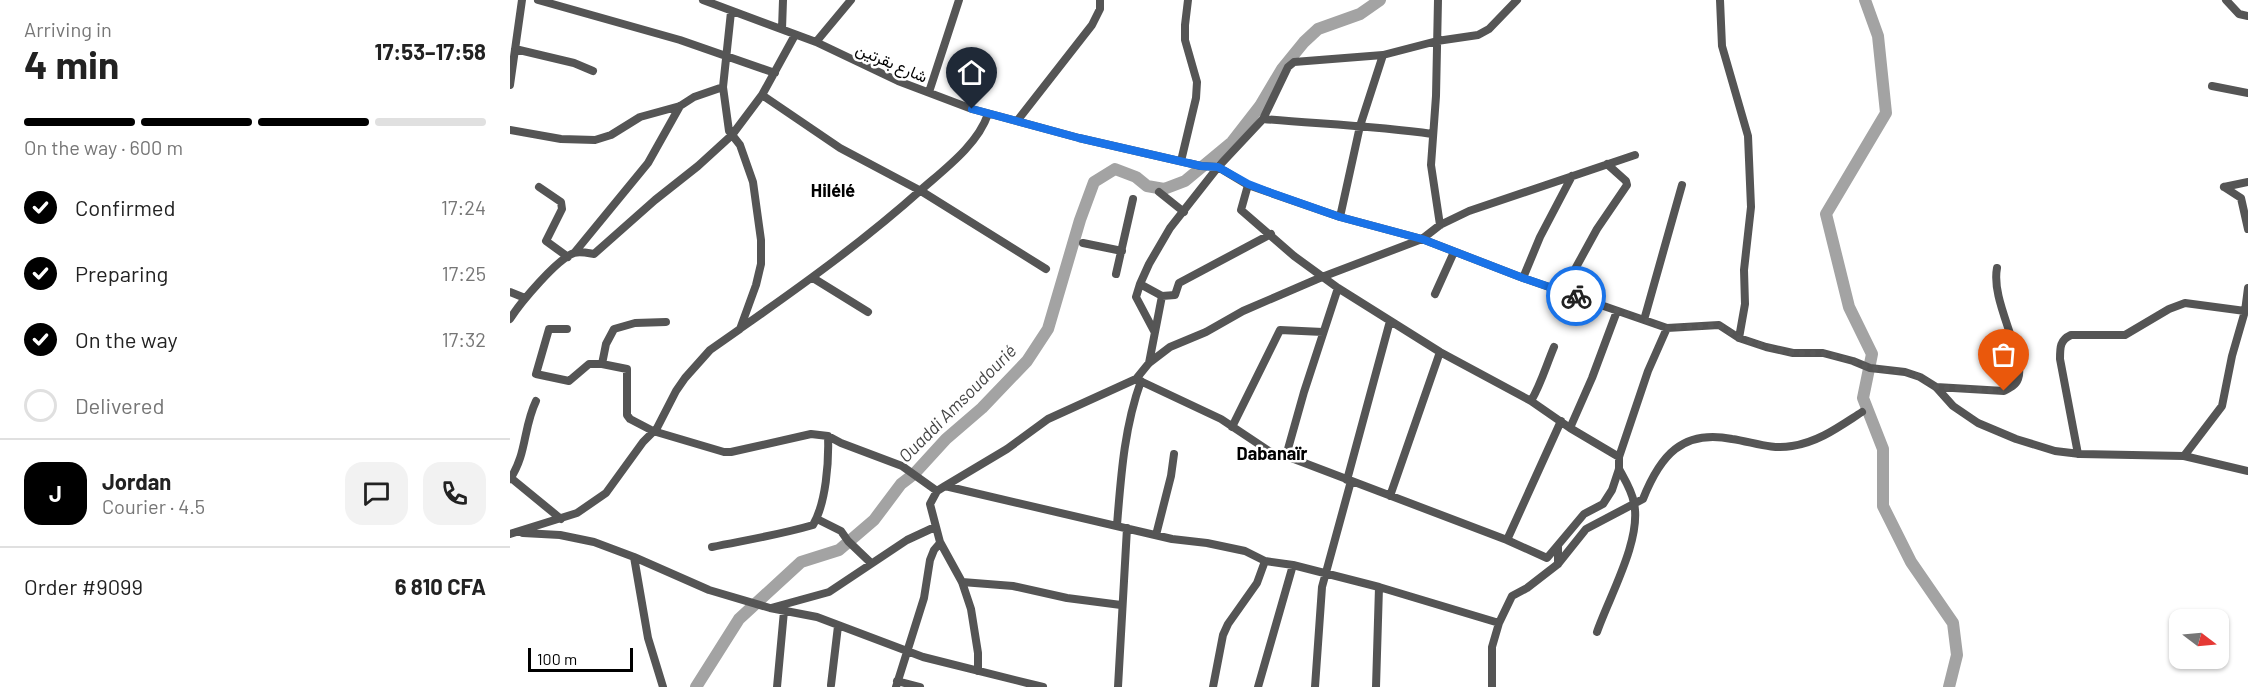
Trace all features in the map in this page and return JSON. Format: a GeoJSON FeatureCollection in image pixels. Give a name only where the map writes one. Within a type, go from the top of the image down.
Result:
{"type":"FeatureCollection","features":[{"type":"Feature","properties":{"kind":"street"},"geometry":{"type":"LineString","coordinates":[[510,85],[522,0]]}},
{"type":"Feature","properties":{"kind":"street"},"geometry":{"type":"LineString","coordinates":[[538,0],[680,40],[725,58],[775,73]]}},
{"type":"Feature","properties":{"kind":"street","name":"شارع بقرتين"},"geometry":{"type":"LineString","coordinates":[[703,0],[816,42],[898,81],[987,114],[1201,166],[1218,167]]}},
{"type":"Feature","properties":{"kind":"street"},"geometry":{"type":"LineString","coordinates":[[782,29],[783,0]]}},
{"type":"Feature","properties":{"kind":"street"},"geometry":{"type":"LineString","coordinates":[[816,42],[851,0]]}},
{"type":"Feature","properties":{"kind":"street"},"geometry":{"type":"LineString","coordinates":[[929,92],[959,0]]}},
{"type":"Feature","properties":{"kind":"street"},"geometry":{"type":"LineString","coordinates":[[1017,121],[1092,25],[1100,9],[1100,0]]}},
{"type":"Feature","properties":{"kind":"street"},"geometry":{"type":"LineString","coordinates":[[1180,161],[1196,98],[1197,82],[1185,40],[1188,0]]}},
{"type":"Feature","properties":{"kind":"street"},"geometry":{"type":"LineString","coordinates":[[1438,0],[1436,96],[1431,134],[1431,165],[1440,225]]}},
{"type":"Feature","properties":{"kind":"street"},"geometry":{"type":"LineString","coordinates":[[1155,333],[1136,297],[1159,244],[1218,167],[1263,119],[1288,67],[1294,62],[1383,55],[1437,41],[1478,35],[1489,29],[1517,0]]}},
{"type":"Feature","properties":{"kind":"street"},"geometry":{"type":"LineString","coordinates":[[1720,0],[1722,46],[1748,136],[1751,207],[1744,270],[1745,304],[1739,338]]}},
{"type":"Feature","properties":{"kind":"street"},"geometry":{"type":"LineString","coordinates":[[2226,0],[2239,14],[2248,16]]}},
{"type":"Feature","properties":{"kind":"street"},"geometry":{"type":"LineString","coordinates":[[731,12],[723,87],[729,131],[740,145],[753,182],[761,240],[759,275],[740,329]]}},
{"type":"Feature","properties":{"kind":"street"},"geometry":{"type":"LineString","coordinates":[[575,252],[594,254],[732,135],[762,95],[795,35]]}},
{"type":"Feature","properties":{"kind":"street"},"geometry":{"type":"LineString","coordinates":[[516,49],[574,63],[592,71]]}},
{"type":"Feature","properties":{"kind":"street"},"geometry":{"type":"LineString","coordinates":[[1340,217],[1360,126],[1383,55]]}},
{"type":"Feature","properties":{"kind":"street"},"geometry":{"type":"LineString","coordinates":[[510,130],[561,139],[595,140],[611,135],[640,117],[680,106],[694,97],[723,87]]}},
{"type":"Feature","properties":{"kind":"street"},"geometry":{"type":"LineString","coordinates":[[2212,87],[2248,93]]}},
{"type":"Feature","properties":{"kind":"street"},"geometry":{"type":"LineString","coordinates":[[762,95],[840,148],[921,190],[1046,269]]}},
{"type":"Feature","properties":{"kind":"street"},"geometry":{"type":"LineString","coordinates":[[510,319],[525,298],[547,275],[575,252],[648,163],[680,106]]}},
{"type":"Feature","properties":{"kind":"street"},"geometry":{"type":"LineString","coordinates":[[512,534],[585,509],[606,493],[643,442],[657,428],[676,391],[710,350],[854,248],[951,164],[981,130],[987,114]]}},
{"type":"Feature","properties":{"kind":"street"},"geometry":{"type":"LineString","coordinates":[[1263,119],[1431,134]]}},
{"type":"Feature","properties":{"kind":"street"},"geometry":{"type":"LineString","coordinates":[[1117,525],[1127,430],[1138,380],[1149,363],[1170,347],[1206,332],[1243,311],[1322,277],[1375,259],[1422,239],[1440,225],[1469,211],[1635,155]]}},
{"type":"Feature","properties":{"kind":"street"},"geometry":{"type":"LineString","coordinates":[[1563,291],[1597,229],[1627,185],[1607,164]]}},
{"type":"Feature","properties":{"kind":"street"},"geometry":{"type":"LineString","coordinates":[[1218,167],[1248,184],[1340,217],[1422,239],[1523,278],[1667,328],[1719,325],[1739,338],[1775,349],[1793,353],[1823,353],[1870,368],[1905,372],[1920,377],[1936,387],[1953,406],[1978,423],[2016,440],[2055,451],[2078,454],[2184,456],[2248,471]]}},
{"type":"Feature","properties":{"kind":"street"},"geometry":{"type":"LineString","coordinates":[[1523,278],[1540,237],[1572,176]]}},
{"type":"Feature","properties":{"kind":"street"},"geometry":{"type":"LineString","coordinates":[[2248,182],[2224,187],[2241,198],[2248,229]]}},
{"type":"Feature","properties":{"kind":"street"},"geometry":{"type":"LineString","coordinates":[[1248,184],[1240,210],[1322,277],[1440,352],[1531,401],[1570,428],[1619,457]]}},
{"type":"Feature","properties":{"kind":"street"},"geometry":{"type":"LineString","coordinates":[[1644,320],[1682,185]]}},
{"type":"Feature","properties":{"kind":"street"},"geometry":{"type":"LineString","coordinates":[[539,187],[561,202],[562,209],[546,241],[568,257]]}},
{"type":"Feature","properties":{"kind":"street"},"geometry":{"type":"LineString","coordinates":[[1159,192],[1184,212]]}},
{"type":"Feature","properties":{"kind":"street"},"geometry":{"type":"LineString","coordinates":[[1116,274],[1133,200]]}},
{"type":"Feature","properties":{"kind":"street"},"geometry":{"type":"LineString","coordinates":[[1140,284],[1162,296],[1175,295],[1179,283],[1271,234]]}},
{"type":"Feature","properties":{"kind":"street"},"geometry":{"type":"LineString","coordinates":[[1083,243],[1122,251]]}},
{"type":"Feature","properties":{"kind":"street"},"geometry":{"type":"LineString","coordinates":[[1435,294],[1454,252]]}},
{"type":"Feature","properties":{"kind":"street"},"geometry":{"type":"LineString","coordinates":[[1936,387],[2004,391],[2013,386],[2018,379],[2019,368],[2012,337],[2001,306],[1997,268]]}},
{"type":"Feature","properties":{"kind":"street"},"geometry":{"type":"LineString","coordinates":[[813,278],[868,312]]}},
{"type":"Feature","properties":{"kind":"street"},"geometry":{"type":"LineString","coordinates":[[1286,456],[1338,288]]}},
{"type":"Feature","properties":{"kind":"street"},"geometry":{"type":"LineString","coordinates":[[2184,456],[2222,406],[2232,356],[2245,311],[2248,288]]}},
{"type":"Feature","properties":{"kind":"street"},"geometry":{"type":"LineString","coordinates":[[510,292],[525,298]]}},
{"type":"Feature","properties":{"kind":"street"},"geometry":{"type":"LineString","coordinates":[[1149,363],[1162,296]]}},
{"type":"Feature","properties":{"kind":"street"},"geometry":{"type":"LineString","coordinates":[[2078,454],[2060,359],[2060,345],[2063,339],[2071,334],[2125,335],[2169,309],[2185,303],[2245,311]]}},
{"type":"Feature","properties":{"kind":"street"},"geometry":{"type":"LineString","coordinates":[[1570,428],[1592,378],[1617,310]]}},
{"type":"Feature","properties":{"kind":"street"},"geometry":{"type":"LineString","coordinates":[[1315,687],[1322,587],[1390,321]]}},
{"type":"Feature","properties":{"kind":"street"},"geometry":{"type":"LineString","coordinates":[[602,364],[606,344],[614,329],[635,323],[666,322]]}},
{"type":"Feature","properties":{"kind":"street"},"geometry":{"type":"LineString","coordinates":[[567,329],[549,328],[536,374],[569,381],[585,365],[602,364],[627,369],[627,415],[630,419],[653,431],[731,452],[811,434],[828,436],[902,466],[937,491]]}},
{"type":"Feature","properties":{"kind":"street"},"geometry":{"type":"LineString","coordinates":[[978,671],[975,631],[962,582],[940,543],[934,527],[930,504],[937,491],[1048,420],[1138,380],[1214,415],[1272,453],[1286,456],[1507,540],[1547,558],[1584,514],[1603,504],[1612,490],[1619,469],[1619,457],[1648,370],[1667,328]]}},
{"type":"Feature","properties":{"kind":"street"},"geometry":{"type":"LineString","coordinates":[[1232,427],[1280,330],[1323,332]]}},
{"type":"Feature","properties":{"kind":"street"},"geometry":{"type":"LineString","coordinates":[[1531,401],[1542,382],[1545,367],[1554,347]]}},
{"type":"Feature","properties":{"kind":"street"},"geometry":{"type":"LineString","coordinates":[[1390,496],[1440,352]]}},
{"type":"Feature","properties":{"kind":"street"},"geometry":{"type":"LineString","coordinates":[[536,401],[526,425],[523,453],[510,478],[561,519]]}},
{"type":"Feature","properties":{"kind":"street"},"geometry":{"type":"LineString","coordinates":[[1492,687],[1492,647],[1499,623],[1512,596],[1527,588],[1558,564],[1586,529],[1643,500],[1650,482],[1672,450],[1699,437],[1730,438],[1770,448],[1791,447],[1830,433],[1862,412]]}},
{"type":"Feature","properties":{"kind":"street"},"geometry":{"type":"LineString","coordinates":[[1507,540],[1561,421]]}},
{"type":"Feature","properties":{"kind":"street"},"geometry":{"type":"LineString","coordinates":[[712,546],[767,538],[813,525],[817,519],[829,455],[828,436]]}},
{"type":"Feature","properties":{"kind":"street"},"geometry":{"type":"LineString","coordinates":[[1156,536],[1174,454]]}},
{"type":"Feature","properties":{"kind":"street"},"geometry":{"type":"LineString","coordinates":[[1597,632],[1628,552],[1635,519],[1635,504],[1629,486],[1619,469]]}},
{"type":"Feature","properties":{"kind":"street"},"geometry":{"type":"LineString","coordinates":[[945,486],[1156,536],[1245,551],[1265,561],[1293,565],[1379,587],[1499,623]]}},
{"type":"Feature","properties":{"kind":"street"},"geometry":{"type":"LineString","coordinates":[[817,519],[841,531],[871,563]]}},
{"type":"Feature","properties":{"kind":"street"},"geometry":{"type":"LineString","coordinates":[[770,608],[829,592],[907,540],[934,527]]}},
{"type":"Feature","properties":{"kind":"street"},"geometry":{"type":"LineString","coordinates":[[1118,687],[1127,528]]}},
{"type":"Feature","properties":{"kind":"street"},"geometry":{"type":"LineString","coordinates":[[512,534],[560,535],[594,542],[709,590],[770,608],[817,617],[923,657],[1043,687]]}},
{"type":"Feature","properties":{"kind":"street"},"geometry":{"type":"LineString","coordinates":[[920,687],[897,684],[924,598],[930,560],[940,543]]}},
{"type":"Feature","properties":{"kind":"street"},"geometry":{"type":"LineString","coordinates":[[1558,545],[1558,564]]}},
{"type":"Feature","properties":{"kind":"street"},"geometry":{"type":"LineString","coordinates":[[634,557],[648,638],[663,687]]}},
{"type":"Feature","properties":{"kind":"street"},"geometry":{"type":"LineString","coordinates":[[1213,687],[1223,635],[1228,624],[1257,583],[1265,561]]}},
{"type":"Feature","properties":{"kind":"street"},"geometry":{"type":"LineString","coordinates":[[1258,687],[1293,565]]}},
{"type":"Feature","properties":{"kind":"street"},"geometry":{"type":"LineString","coordinates":[[962,582],[1013,586],[1067,598],[1121,605]]}},
{"type":"Feature","properties":{"kind":"street"},"geometry":{"type":"LineString","coordinates":[[1376,687],[1379,587]]}},
{"type":"Feature","properties":{"kind":"street"},"geometry":{"type":"LineString","coordinates":[[777,687],[784,611]]}},
{"type":"Feature","properties":{"kind":"street"},"geometry":{"type":"LineString","coordinates":[[831,685],[838,626]]}},
{"type":"Feature","properties":{"kind":"waterway","name":"Ouaddi Amsoudourié"},"geometry":{"type":"LineString","coordinates":[[696,687],[739,619],[801,562],[839,550],[874,520],[901,484],[914,474],[946,439],[982,408],[1027,361],[1048,329],[1080,220],[1094,182],[1115,169],[1136,177],[1147,186],[1164,189],[1185,181],[1232,142],[1260,106],[1282,69],[1318,29],[1360,14],[1380,0]]}},
{"type":"Feature","properties":{"kind":"waterway"},"geometry":{"type":"LineString","coordinates":[[1865,0],[1878,36],[1886,113],[1826,214],[1849,307],[1872,354],[1863,398],[1883,449],[1883,506],[1911,562],[1953,623],[1957,655],[1949,687]]}},
{"type":"Feature","properties":{"kind":"way so far"},"geometry":{"type":"LineString","coordinates":[[1576,296],[1667,328],[1719,325],[1739,338],[1767,347],[1793,353],[1823,353],[1881,371],[1905,372],[1920,377],[1936,387],[2004,391]]}},
{"type":"Feature","properties":{"kind":"district","name":"Hilélé"},"geometry":{"type":"Point","coordinates":[833,190]}},
{"type":"Feature","properties":{"kind":"district","name":"Dabanaïr"},"geometry":{"type":"Point","coordinates":[1272,453]}},
{"type":"Feature","properties":{"kind":"route"},"geometry":{"type":"LineString","coordinates":[[972,109],[1079,138],[1201,166],[1218,167],[1266,191],[1340,217],[1422,239],[1576,296]]}}]}
